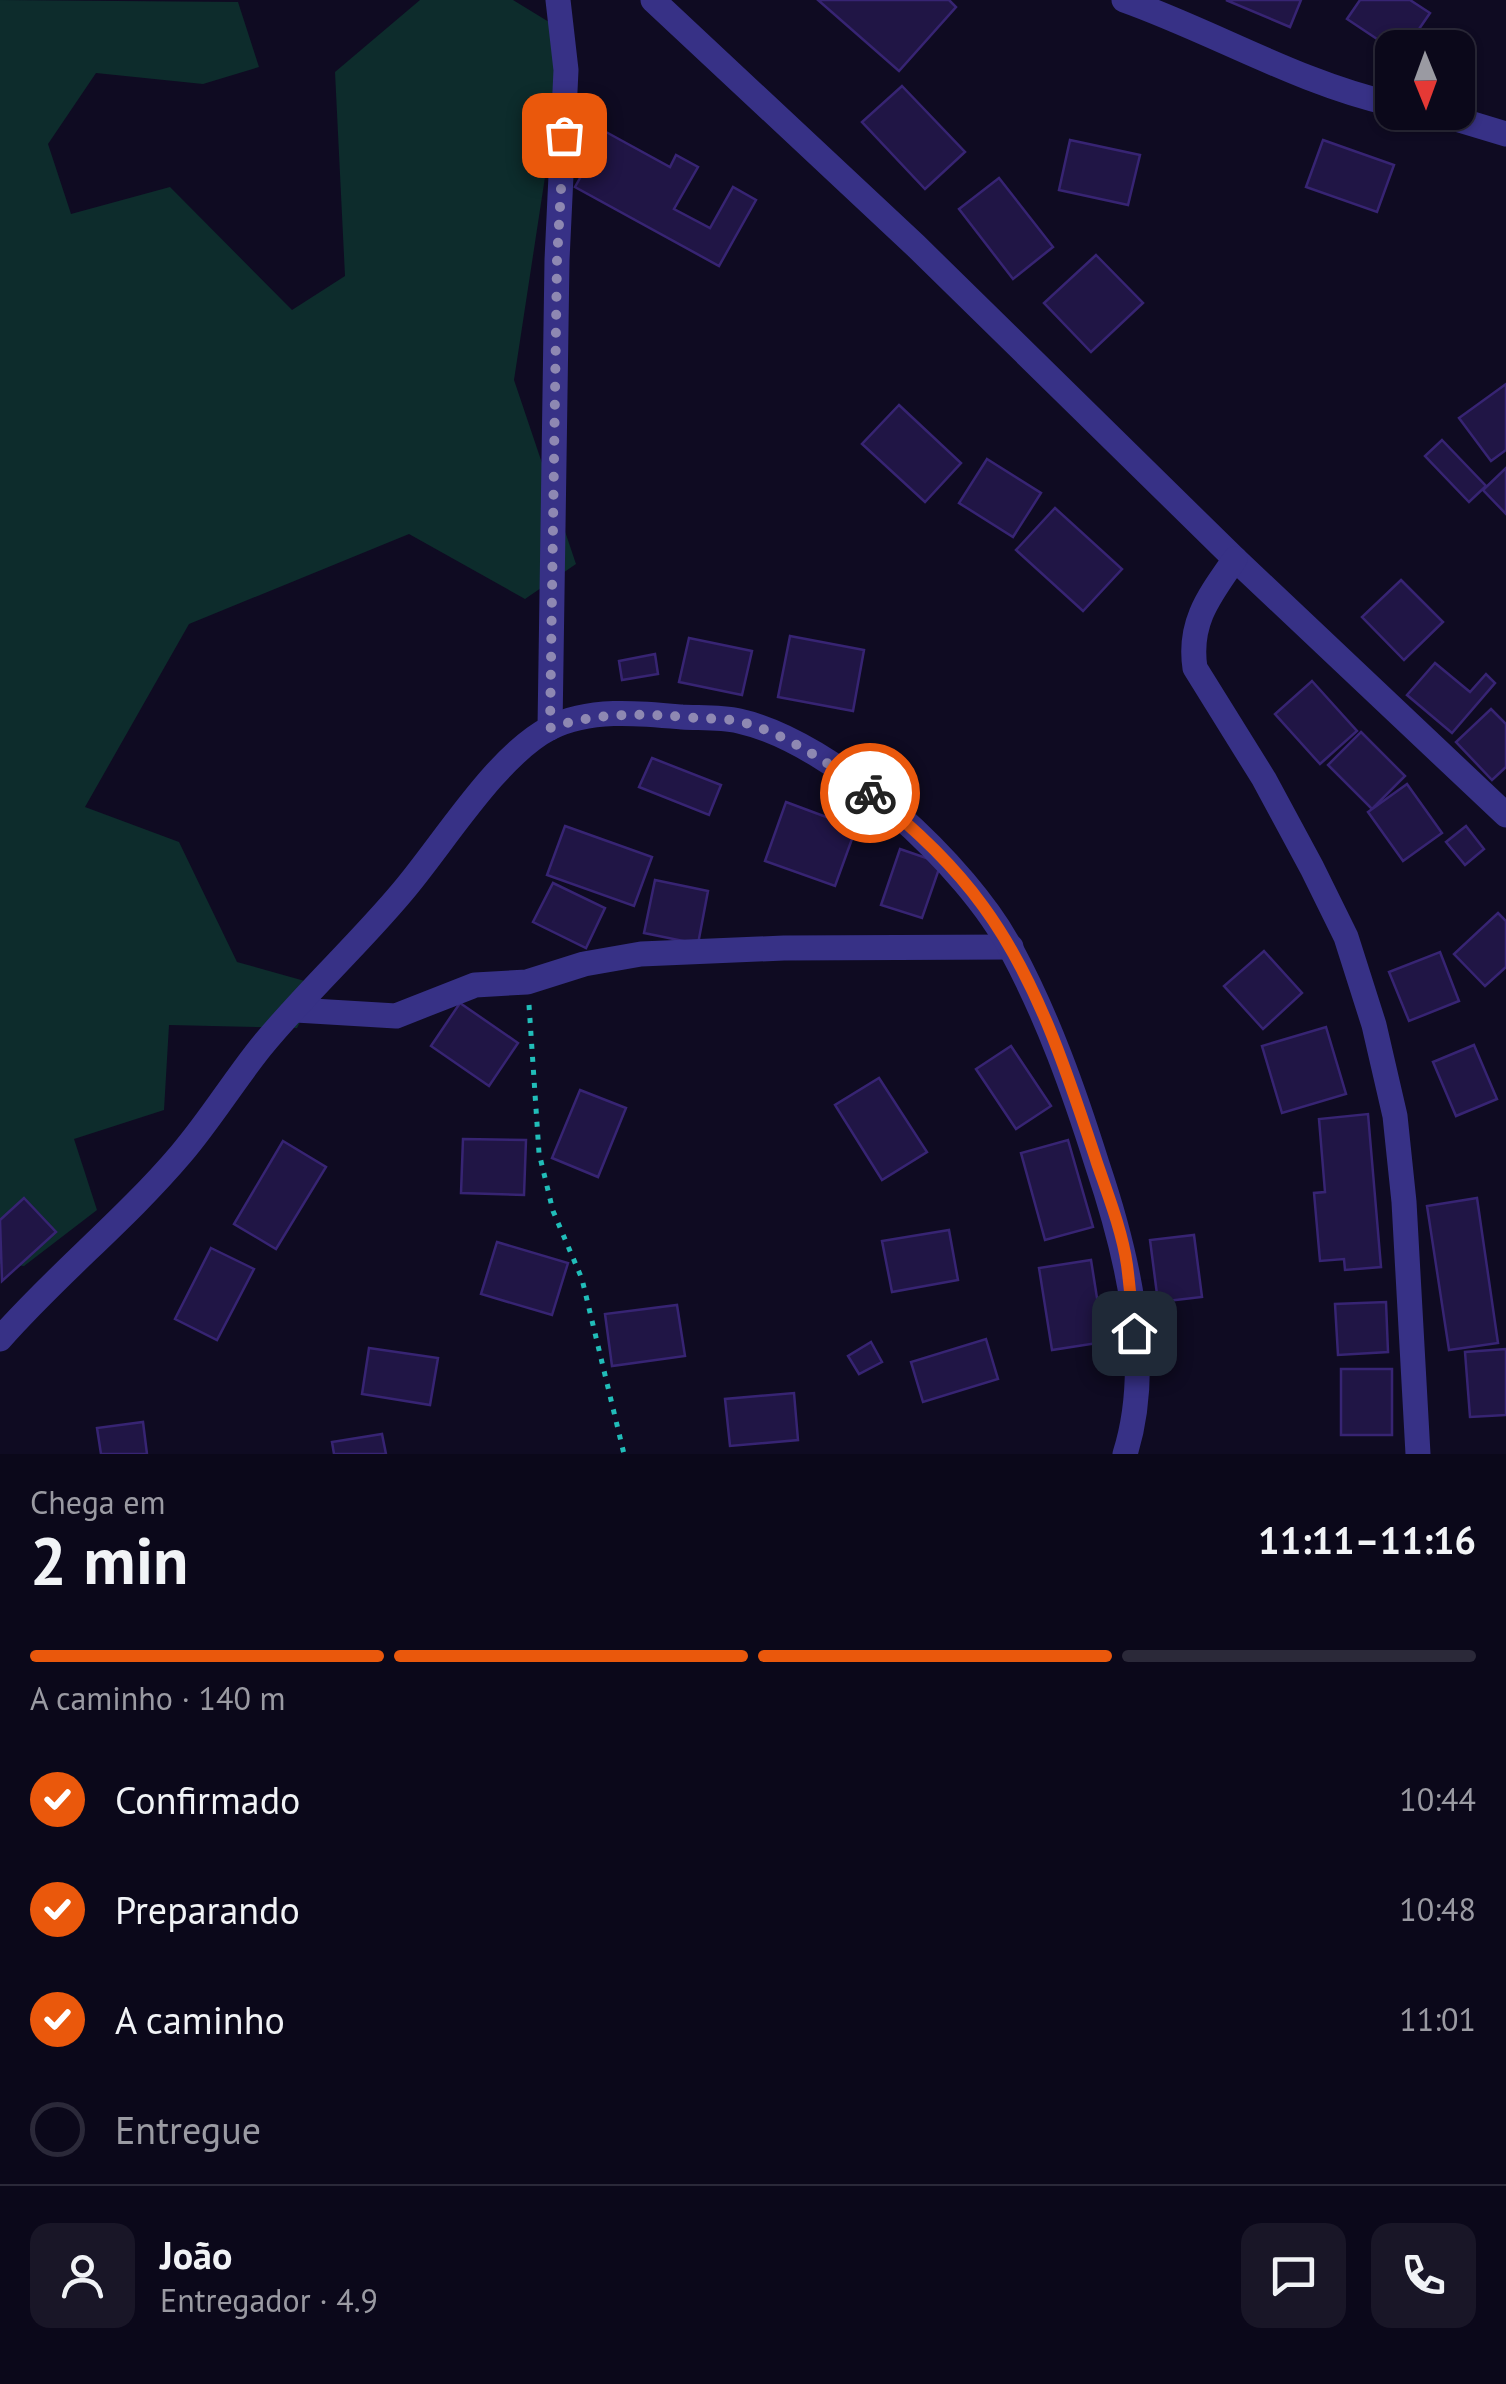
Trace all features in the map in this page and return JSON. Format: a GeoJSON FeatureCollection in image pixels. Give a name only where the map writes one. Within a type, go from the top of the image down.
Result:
{"type":"FeatureCollection","features":[{"type":"Feature","properties":{"kind":"street"},"geometry":{"type":"LineString","coordinates":[[550,728],[557,260],[566,70],[558,0]]}},
{"type":"Feature","properties":{"kind":"street"},"geometry":{"type":"LineString","coordinates":[[652,0],[916,246],[1235,560],[1506,814]]}},
{"type":"Feature","properties":{"kind":"street"},"geometry":{"type":"LineString","coordinates":[[1124,0],[1345,93],[1375,100]]}},
{"type":"Feature","properties":{"kind":"street"},"geometry":{"type":"LineString","coordinates":[[1475,125],[1506,134]]}},
{"type":"Feature","properties":{"kind":"street"},"geometry":{"type":"LineString","coordinates":[[1235,560],[1201,607],[1192,648],[1195,668],[1264,779],[1312,868],[1346,936],[1374,1024],[1395,1116],[1404,1202],[1418,1454]]}},
{"type":"Feature","properties":{"kind":"street"},"geometry":{"type":"LineString","coordinates":[[0,1338],[145,1196],[215,1112],[263,1044],[403,891],[493,778],[550,728],[604,714],[739,721],[819,758],[906,822],[982,905],[1010,947],[1049,1030],[1082,1116],[1127,1262],[1138,1369],[1136,1420],[1126,1454]]}},
{"type":"Feature","properties":{"kind":"street"},"geometry":{"type":"LineString","coordinates":[[296,1010],[396,1016],[474,985],[527,982],[584,964],[640,954],[784,948],[1010,947]]}},
{"type":"Feature","properties":{"kind":"path"},"geometry":{"type":"LineString","coordinates":[[527,982],[539,1152],[554,1211],[591,1311],[624,1454]]}},
{"type":"Feature","properties":{"kind":"green space"},"geometry":{"type":"Polygon","coordinates":[[[0,0],[238,2],[259,67],[203,84],[96,73],[48,144],[71,214],[170,187],[292,310],[345,276],[335,72],[420,0],[513,0],[567,33],[514,380],[576,564],[525,599],[409,534],[189,624],[85,807],[179,842],[237,962],[319,985],[297,1028],[169,1025],[164,1110],[74,1139],[97,1210],[24,1266],[0,1264],[0,0]]]}},
{"type":"Feature","properties":{"kind":"building"},"geometry":{"type":"Polygon","coordinates":[[[818,0],[949,0],[956,7],[899,71],[818,0]]]}},
{"type":"Feature","properties":{"kind":"building"},"geometry":{"type":"Polygon","coordinates":[[[1226,0],[1301,0],[1290,27],[1226,0]]]}},
{"type":"Feature","properties":{"kind":"building"},"geometry":{"type":"Polygon","coordinates":[[[1360,0],[1410,0],[1430,13],[1418,30],[1375,30],[1375,38],[1347,19],[1360,0]]]}},
{"type":"Feature","properties":{"kind":"building"},"geometry":{"type":"Polygon","coordinates":[[[902,86],[965,152],[925,189],[862,122],[902,86]]]}},
{"type":"Feature","properties":{"kind":"building"},"geometry":{"type":"Polygon","coordinates":[[[606,132],[670,167],[676,155],[698,167],[674,209],[710,228],[733,187],[756,200],[719,266],[575,187],[606,132]]]}},
{"type":"Feature","properties":{"kind":"building"},"geometry":{"type":"Polygon","coordinates":[[[1070,140],[1140,155],[1128,205],[1059,190],[1070,140]]]}},
{"type":"Feature","properties":{"kind":"building"},"geometry":{"type":"Polygon","coordinates":[[[1323,140],[1394,165],[1377,212],[1306,187],[1323,140]]]}},
{"type":"Feature","properties":{"kind":"building"},"geometry":{"type":"Polygon","coordinates":[[[999,178],[1053,247],[1013,279],[959,209],[999,178]]]}},
{"type":"Feature","properties":{"kind":"building"},"geometry":{"type":"Polygon","coordinates":[[[1096,255],[1143,303],[1091,352],[1044,303],[1096,255]]]}},
{"type":"Feature","properties":{"kind":"building"},"geometry":{"type":"Polygon","coordinates":[[[1506,384],[1506,450],[1491,461],[1459,418],[1506,384]]]}},
{"type":"Feature","properties":{"kind":"building"},"geometry":{"type":"Polygon","coordinates":[[[899,405],[961,463],[925,502],[862,444],[899,405]]]}},
{"type":"Feature","properties":{"kind":"building"},"geometry":{"type":"Polygon","coordinates":[[[1442,440],[1486,486],[1469,502],[1425,456],[1442,440]]]}},
{"type":"Feature","properties":{"kind":"building"},"geometry":{"type":"Polygon","coordinates":[[[987,459],[1041,493],[1013,537],[959,503],[987,459]]]}},
{"type":"Feature","properties":{"kind":"building"},"geometry":{"type":"Polygon","coordinates":[[[1506,468],[1506,514],[1483,490],[1506,468]]]}},
{"type":"Feature","properties":{"kind":"building"},"geometry":{"type":"Polygon","coordinates":[[[1055,508],[1122,569],[1083,611],[1016,550],[1055,508]]]}},
{"type":"Feature","properties":{"kind":"building"},"geometry":{"type":"Polygon","coordinates":[[[1401,580],[1443,622],[1404,660],[1362,617],[1401,580]]]}},
{"type":"Feature","properties":{"kind":"building"},"geometry":{"type":"Polygon","coordinates":[[[790,636],[864,650],[853,711],[778,697],[790,636]]]}},
{"type":"Feature","properties":{"kind":"building"},"geometry":{"type":"Polygon","coordinates":[[[689,638],[752,651],[742,695],[679,682],[689,638]]]}},
{"type":"Feature","properties":{"kind":"building"},"geometry":{"type":"Polygon","coordinates":[[[655,654],[658,674],[622,680],[619,661],[655,654]]]}},
{"type":"Feature","properties":{"kind":"building"},"geometry":{"type":"Polygon","coordinates":[[[1435,663],[1470,692],[1486,674],[1495,683],[1452,733],[1407,695],[1435,663]]]}},
{"type":"Feature","properties":{"kind":"building"},"geometry":{"type":"Polygon","coordinates":[[[1312,681],[1357,731],[1320,764],[1275,714],[1312,681]]]}},
{"type":"Feature","properties":{"kind":"building"},"geometry":{"type":"Polygon","coordinates":[[[1491,709],[1506,724],[1506,767],[1492,780],[1456,742],[1491,709]]]}},
{"type":"Feature","properties":{"kind":"building"},"geometry":{"type":"Polygon","coordinates":[[[1361,732],[1405,776],[1372,809],[1328,765],[1361,732]]]}},
{"type":"Feature","properties":{"kind":"building"},"geometry":{"type":"Polygon","coordinates":[[[652,758],[721,785],[709,815],[639,787],[652,758]]]}},
{"type":"Feature","properties":{"kind":"building"},"geometry":{"type":"Polygon","coordinates":[[[1407,784],[1442,833],[1403,861],[1368,812],[1407,784]]]}},
{"type":"Feature","properties":{"kind":"building"},"geometry":{"type":"Polygon","coordinates":[[[786,802],[856,828],[835,886],[765,861],[786,802]]]}},
{"type":"Feature","properties":{"kind":"building"},"geometry":{"type":"Polygon","coordinates":[[[565,826],[652,857],[634,906],[547,875],[565,826]]]}},
{"type":"Feature","properties":{"kind":"building"},"geometry":{"type":"Polygon","coordinates":[[[1466,826],[1484,849],[1465,865],[1446,842],[1466,826]]]}},
{"type":"Feature","properties":{"kind":"building"},"geometry":{"type":"Polygon","coordinates":[[[900,849],[941,863],[922,918],[881,905],[900,849]]]}},
{"type":"Feature","properties":{"kind":"building"},"geometry":{"type":"Polygon","coordinates":[[[655,880],[708,891],[698,944],[644,933],[655,880]]]}},
{"type":"Feature","properties":{"kind":"building"},"geometry":{"type":"Polygon","coordinates":[[[553,883],[605,908],[586,948],[533,922],[553,883]]]}},
{"type":"Feature","properties":{"kind":"building"},"geometry":{"type":"Polygon","coordinates":[[[1498,913],[1506,921],[1506,967],[1485,986],[1454,954],[1498,913]]]}},
{"type":"Feature","properties":{"kind":"building"},"geometry":{"type":"Polygon","coordinates":[[[1264,951],[1302,993],[1263,1029],[1224,986],[1264,951]]]}},
{"type":"Feature","properties":{"kind":"building"},"geometry":{"type":"Polygon","coordinates":[[[1440,952],[1459,1001],[1409,1021],[1389,972],[1440,952]]]}},
{"type":"Feature","properties":{"kind":"building"},"geometry":{"type":"Polygon","coordinates":[[[460,1003],[518,1043],[489,1086],[431,1046],[460,1003]]]}},
{"type":"Feature","properties":{"kind":"building"},"geometry":{"type":"Polygon","coordinates":[[[1326,1027],[1346,1094],[1282,1113],[1262,1046],[1326,1027]]]}},
{"type":"Feature","properties":{"kind":"building"},"geometry":{"type":"Polygon","coordinates":[[[1474,1045],[1497,1099],[1456,1116],[1433,1062],[1474,1045]]]}},
{"type":"Feature","properties":{"kind":"building"},"geometry":{"type":"Polygon","coordinates":[[[1011,1046],[1051,1106],[1016,1129],[976,1069],[1011,1046]]]}},
{"type":"Feature","properties":{"kind":"building"},"geometry":{"type":"Polygon","coordinates":[[[879,1078],[927,1152],[882,1180],[835,1105],[879,1078]]]}},
{"type":"Feature","properties":{"kind":"building"},"geometry":{"type":"Polygon","coordinates":[[[580,1090],[626,1108],[598,1177],[552,1158],[580,1090]]]}},
{"type":"Feature","properties":{"kind":"building"},"geometry":{"type":"Polygon","coordinates":[[[1368,1114],[1381,1267],[1345,1270],[1344,1259],[1320,1261],[1314,1193],[1325,1192],[1319,1119],[1368,1114]]]}},
{"type":"Feature","properties":{"kind":"building"},"geometry":{"type":"Polygon","coordinates":[[[463,1139],[526,1140],[524,1195],[461,1193],[463,1139]]]}},
{"type":"Feature","properties":{"kind":"building"},"geometry":{"type":"Polygon","coordinates":[[[1068,1140],[1093,1227],[1045,1240],[1021,1153],[1068,1140]]]}},
{"type":"Feature","properties":{"kind":"building"},"geometry":{"type":"Polygon","coordinates":[[[283,1141],[326,1167],[276,1249],[234,1224],[283,1141]]]}},
{"type":"Feature","properties":{"kind":"building"},"geometry":{"type":"Polygon","coordinates":[[[24,1198],[56,1232],[2,1281],[0,1220],[24,1198]]]}},
{"type":"Feature","properties":{"kind":"building"},"geometry":{"type":"Polygon","coordinates":[[[1477,1198],[1498,1343],[1449,1350],[1427,1206],[1477,1198]]]}},
{"type":"Feature","properties":{"kind":"building"},"geometry":{"type":"Polygon","coordinates":[[[949,1230],[958,1280],[892,1292],[882,1241],[949,1230]]]}},
{"type":"Feature","properties":{"kind":"building"},"geometry":{"type":"Polygon","coordinates":[[[1194,1235],[1202,1297],[1158,1302],[1150,1240],[1194,1235]]]}},
{"type":"Feature","properties":{"kind":"building"},"geometry":{"type":"Polygon","coordinates":[[[497,1242],[568,1263],[552,1315],[481,1294],[497,1242]]]}},
{"type":"Feature","properties":{"kind":"building"},"geometry":{"type":"Polygon","coordinates":[[[211,1248],[254,1269],[217,1340],[175,1319],[211,1248]]]}},
{"type":"Feature","properties":{"kind":"building"},"geometry":{"type":"Polygon","coordinates":[[[1091,1260],[1104,1342],[1052,1350],[1039,1268],[1091,1260]]]}},
{"type":"Feature","properties":{"kind":"building"},"geometry":{"type":"Polygon","coordinates":[[[1386,1302],[1388,1352],[1338,1355],[1335,1304],[1386,1302]]]}},
{"type":"Feature","properties":{"kind":"building"},"geometry":{"type":"Polygon","coordinates":[[[677,1305],[685,1356],[612,1366],[605,1314],[677,1305]]]}},
{"type":"Feature","properties":{"kind":"building"},"geometry":{"type":"Polygon","coordinates":[[[986,1339],[998,1379],[923,1402],[911,1362],[986,1339]]]}},
{"type":"Feature","properties":{"kind":"building"},"geometry":{"type":"Polygon","coordinates":[[[871,1342],[882,1362],[859,1374],[848,1356],[871,1342]]]}},
{"type":"Feature","properties":{"kind":"building"},"geometry":{"type":"Polygon","coordinates":[[[369,1348],[438,1358],[430,1405],[362,1394],[369,1348]]]}},
{"type":"Feature","properties":{"kind":"building"},"geometry":{"type":"Polygon","coordinates":[[[1506,1349],[1506,1415],[1470,1417],[1465,1352],[1506,1349]]]}},
{"type":"Feature","properties":{"kind":"building"},"geometry":{"type":"Polygon","coordinates":[[[1341,1369],[1392,1369],[1392,1435],[1341,1435],[1341,1369]]]}},
{"type":"Feature","properties":{"kind":"building"},"geometry":{"type":"Polygon","coordinates":[[[794,1393],[798,1440],[730,1446],[725,1399],[794,1393]]]}},
{"type":"Feature","properties":{"kind":"building"},"geometry":{"type":"Polygon","coordinates":[[[143,1422],[147,1454],[101,1454],[97,1428],[143,1422]]]}},
{"type":"Feature","properties":{"kind":"building"},"geometry":{"type":"Polygon","coordinates":[[[382,1434],[386,1454],[334,1454],[332,1442],[382,1434]]]}},
{"type":"Feature","properties":{"kind":"way so far"},"geometry":{"type":"LineString","coordinates":[[564,135],[557,260],[550,728],[604,714],[739,721],[819,758],[870,793]]}},
{"type":"Feature","properties":{"kind":"route"},"geometry":{"type":"LineString","coordinates":[[870,793],[947,863],[1010,947],[1049,1030],[1082,1116],[1127,1262],[1134,1333]]}}]}
